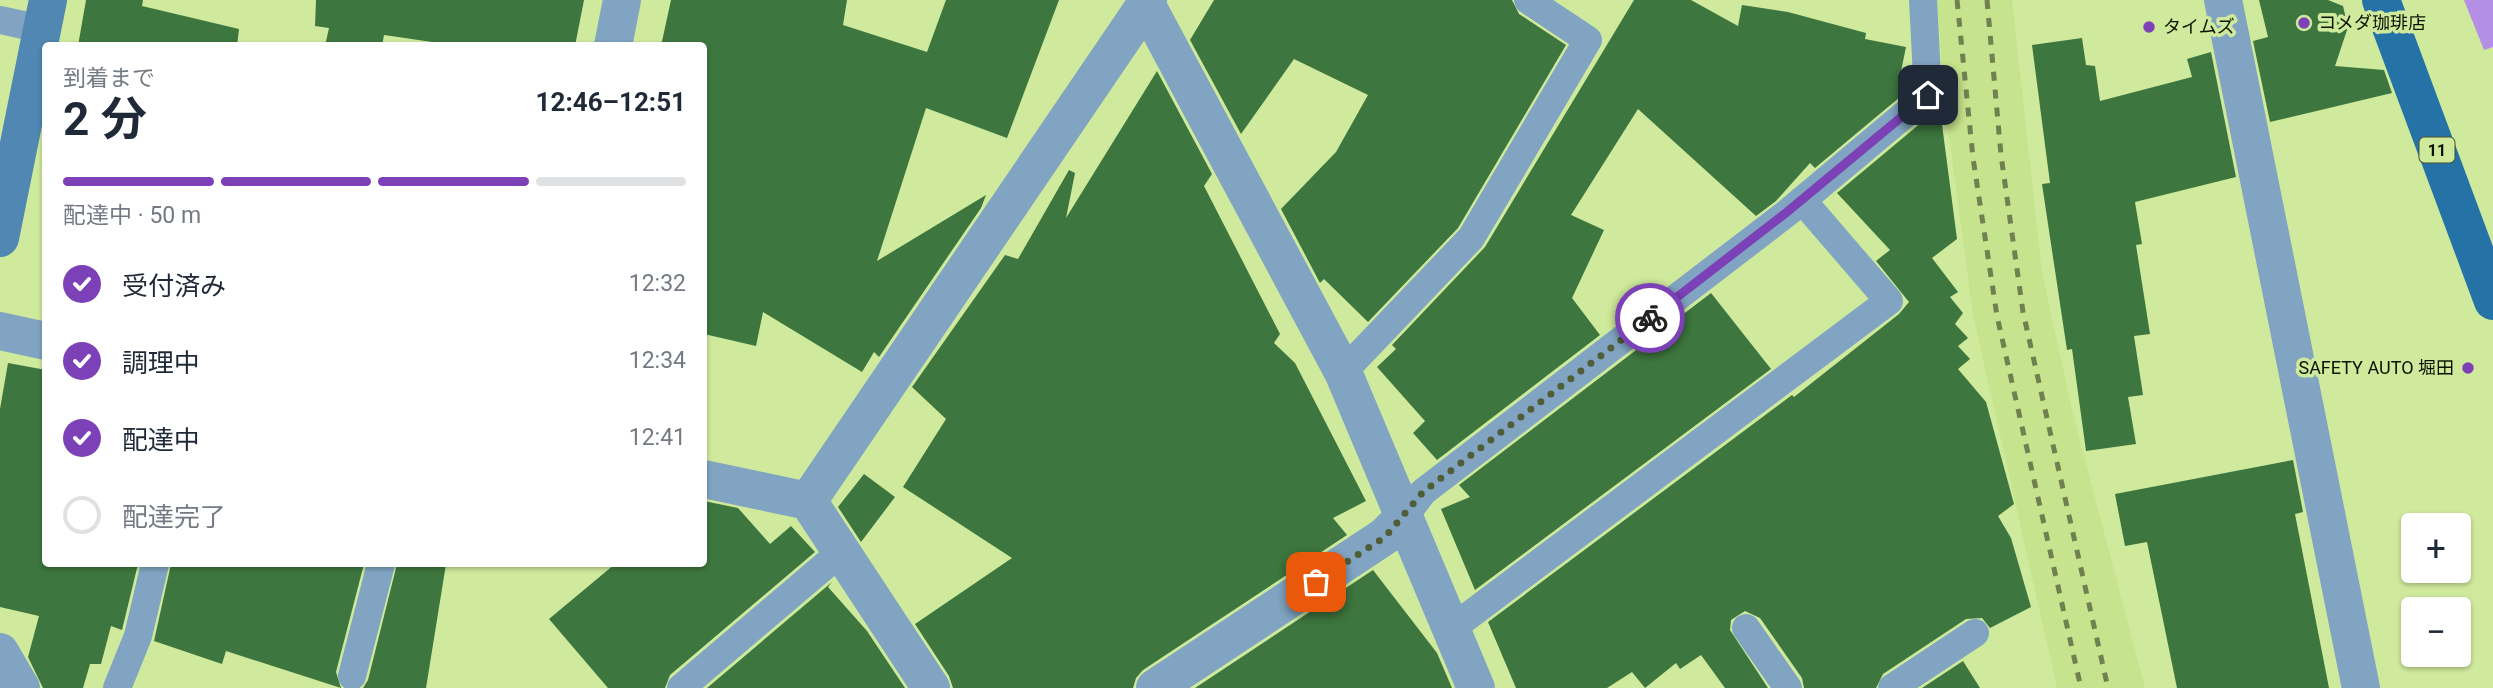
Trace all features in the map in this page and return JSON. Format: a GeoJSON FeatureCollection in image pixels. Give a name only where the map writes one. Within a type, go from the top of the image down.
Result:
{"type":"FeatureCollection","features":[{"type":"Feature","properties":{"kind":"main road","name":"11"},"geometry":{"type":"LineString","coordinates":[[2381,0],[2493,301]]}},
{"type":"Feature","properties":{"kind":"street"},"geometry":{"type":"LineString","coordinates":[[614,42],[622,0]]}},
{"type":"Feature","properties":{"kind":"street"},"geometry":{"type":"LineString","coordinates":[[2223,0],[2361,688]]}},
{"type":"Feature","properties":{"kind":"street"},"geometry":{"type":"LineString","coordinates":[[807,501],[1147,2],[1343,372],[1476,688]]}},
{"type":"Feature","properties":{"kind":"street"},"geometry":{"type":"LineString","coordinates":[[0,238],[45,15]]}},
{"type":"Feature","properties":{"kind":"street"},"geometry":{"type":"LineString","coordinates":[[0,331],[42,340]]}},
{"type":"Feature","properties":{"kind":"street"},"geometry":{"type":"LineString","coordinates":[[707,480],[807,501],[931,688]]}},
{"type":"Feature","properties":{"kind":"street"},"geometry":{"type":"LineString","coordinates":[[1155,688],[1385,537],[1405,516]]}},
{"type":"Feature","properties":{"kind":"street"},"geometry":{"type":"LineString","coordinates":[[0,652],[21,688]]}},
{"type":"Feature","properties":{"kind":"lane"},"geometry":{"type":"LineString","coordinates":[[1343,372],[1471,238],[1588,40],[1528,0]]}},
{"type":"Feature","properties":{"kind":"lane"},"geometry":{"type":"LineString","coordinates":[[1405,516],[1423,492],[1802,200],[1928,95],[1923,0]]}},
{"type":"Feature","properties":{"kind":"lane"},"geometry":{"type":"LineString","coordinates":[[0,20],[45,15]]}},
{"type":"Feature","properties":{"kind":"lane"},"geometry":{"type":"LineString","coordinates":[[1451,629],[1889,300],[1802,200]]}},
{"type":"Feature","properties":{"kind":"lane"},"geometry":{"type":"LineString","coordinates":[[681,688],[841,552]]}},
{"type":"Feature","properties":{"kind":"lane"},"geometry":{"type":"LineString","coordinates":[[117,688],[138,636],[154,567]]}},
{"type":"Feature","properties":{"kind":"lane"},"geometry":{"type":"LineString","coordinates":[[352,676],[380,567]]}},
{"type":"Feature","properties":{"kind":"lane"},"geometry":{"type":"LineString","coordinates":[[1746,628],[1788,688]]}},
{"type":"Feature","properties":{"kind":"lane"},"geometry":{"type":"LineString","coordinates":[[1892,688],[1975,633]]}},
{"type":"Feature","properties":{"kind":"shaded area"},"geometry":{"type":"Polygon","coordinates":[[[1937,0],[2012,0],[2042,273],[2073,414],[2145,688],[2057,688],[1973,315],[1946,113],[1937,0]]]}},
{"type":"Feature","properties":{"kind":"shaded area"},"geometry":{"type":"Polygon","coordinates":[[[2464,0],[2493,0],[2493,47],[2484,50],[2464,0]]]}},
{"type":"Feature","properties":{"kind":"building"},"geometry":{"type":"Polygon","coordinates":[[[86,0],[143,0],[142,6],[239,29],[237,42],[79,42],[86,0]]]}},
{"type":"Feature","properties":{"kind":"building"},"geometry":{"type":"Polygon","coordinates":[[[316,0],[584,0],[576,42],[432,42],[384,35],[383,42],[326,42],[329,28],[315,26],[316,0]]]}},
{"type":"Feature","properties":{"kind":"building"},"geometry":{"type":"Polygon","coordinates":[[[671,0],[847,0],[843,25],[927,52],[946,0],[1059,0],[1007,138],[926,108],[877,261],[986,195],[981,208],[879,357],[874,352],[862,372],[763,312],[756,346],[707,335],[707,42],[662,42],[671,0]]]}},
{"type":"Feature","properties":{"kind":"building"},"geometry":{"type":"Polygon","coordinates":[[[1214,0],[1512,0],[1519,14],[1566,45],[1458,228],[1368,322],[1324,279],[1320,283],[1281,209],[1336,152],[1368,95],[1294,59],[1241,134],[1190,40],[1214,0]]]}},
{"type":"Feature","properties":{"kind":"building"},"geometry":{"type":"Polygon","coordinates":[[[1634,0],[1691,0],[1738,26],[1742,5],[1788,12],[1866,33],[1865,39],[1906,47],[1898,86],[1906,92],[1815,168],[1810,163],[1776,201],[1756,216],[1638,109],[1571,215],[1604,230],[1572,298],[1600,335],[1437,460],[1413,433],[1425,421],[1377,367],[1396,349],[1392,345],[1485,247],[1634,0]]]}},
{"type":"Feature","properties":{"kind":"building"},"geometry":{"type":"Polygon","coordinates":[[[2259,0],[2328,0],[2343,6],[2348,27],[2335,66],[2384,70],[2392,93],[2270,122],[2253,41],[2268,37],[2259,0]]]}},
{"type":"Feature","properties":{"kind":"building"},"geometry":{"type":"Polygon","coordinates":[[[2082,38],[2086,65],[2095,66],[2100,101],[2192,77],[2187,59],[2211,52],[2236,177],[2135,202],[2142,244],[2136,245],[2150,334],[2134,336],[2143,395],[2128,397],[2136,444],[2086,451],[2072,349],[2067,350],[2042,184],[2050,183],[2032,45],[2082,38]]]}},
{"type":"Feature","properties":{"kind":"building"},"geometry":{"type":"Polygon","coordinates":[[[1157,71],[1212,174],[1204,186],[1280,334],[1274,343],[1295,363],[1366,501],[1333,518],[1347,535],[1143,670],[1136,678],[1133,688],[953,688],[949,676],[915,624],[1012,558],[903,487],[946,419],[912,387],[1005,255],[1018,259],[1069,170],[1075,173],[1066,218],[1157,71]]]}},
{"type":"Feature","properties":{"kind":"building"},"geometry":{"type":"Polygon","coordinates":[[[1934,112],[1941,117],[1957,239],[1932,258],[1958,292],[1950,297],[1963,313],[1955,324],[1968,338],[1958,346],[1970,359],[1958,369],[1986,402],[2014,504],[1998,516],[2011,538],[2031,607],[1990,628],[1982,618],[1966,619],[1883,674],[1876,688],[1804,688],[1802,678],[1760,618],[1745,611],[1731,620],[1730,630],[1768,688],[1725,688],[1701,655],[1680,669],[1676,663],[1645,688],[1632,672],[1607,688],[1516,688],[1488,622],[1792,395],[1794,397],[1899,314],[1909,302],[1876,261],[1890,250],[1837,193],[1934,112]]]}},
{"type":"Feature","properties":{"kind":"building"},"geometry":{"type":"Polygon","coordinates":[[[1711,293],[1771,369],[1475,590],[1441,509],[1470,497],[1459,485],[1711,293]]]}},
{"type":"Feature","properties":{"kind":"building"},"geometry":{"type":"Polygon","coordinates":[[[8,363],[42,369],[42,567],[137,567],[122,630],[111,626],[101,664],[90,664],[83,688],[43,688],[28,657],[39,616],[0,607],[0,409],[8,363]]]}},
{"type":"Feature","properties":{"kind":"building"},"geometry":{"type":"Polygon","coordinates":[[[2293,460],[2303,512],[2295,514],[2329,688],[2177,688],[2147,542],[2125,546],[2115,494],[2293,460]]]}},
{"type":"Feature","properties":{"kind":"building"},"geometry":{"type":"Polygon","coordinates":[[[864,474],[895,497],[861,542],[838,507],[864,474]]]}},
{"type":"Feature","properties":{"kind":"building"},"geometry":{"type":"Polygon","coordinates":[[[707,502],[738,508],[770,544],[791,526],[815,552],[670,675],[665,688],[608,688],[549,619],[611,567],[707,567],[707,502]]]}},
{"type":"Feature","properties":{"kind":"building"},"geometry":{"type":"Polygon","coordinates":[[[170,567],[363,567],[336,672],[341,688],[226,651],[222,664],[154,641],[170,567]]]}},
{"type":"Feature","properties":{"kind":"building"},"geometry":{"type":"Polygon","coordinates":[[[396,567],[446,567],[426,688],[363,688],[368,680],[396,567]]]}},
{"type":"Feature","properties":{"kind":"building"},"geometry":{"type":"Polygon","coordinates":[[[1373,570],[1437,653],[1452,688],[1195,688],[1373,570]]]}},
{"type":"Feature","properties":{"kind":"building"},"geometry":{"type":"Polygon","coordinates":[[[832,582],[828,587],[867,631],[905,688],[707,688],[832,582]]]}},
{"type":"Feature","properties":{"kind":"building"},"geometry":{"type":"Polygon","coordinates":[[[1963,661],[1980,688],[1922,688],[1963,661]]]}},
{"type":"Feature","properties":{"kind":"railway"},"geometry":{"type":"LineString","coordinates":[[1957,0],[1973,158],[1997,316],[2081,688]]}},
{"type":"Feature","properties":{"kind":"railway"},"geometry":{"type":"LineString","coordinates":[[1987,0],[2001,155],[2023,312],[2108,688]]}},
{"type":"Feature","properties":{"kind":"way so far"},"geometry":{"type":"LineString","coordinates":[[1316,582],[1385,537],[1423,492],[1650,318]]}},
{"type":"Feature","properties":{"kind":"place","name":"コメダ珈琲店"},"geometry":{"type":"Point","coordinates":[2304,23]}},
{"type":"Feature","properties":{"kind":"place","name":"タイムズ"},"geometry":{"type":"Point","coordinates":[2149,27]}},
{"type":"Feature","properties":{"kind":"place","name":"SAFETY AUTO 堀田"},"geometry":{"type":"Point","coordinates":[2468,368]}},
{"type":"Feature","properties":{"kind":"route"},"geometry":{"type":"LineString","coordinates":[[1650,318],[1787,212],[1928,95]]}}]}
